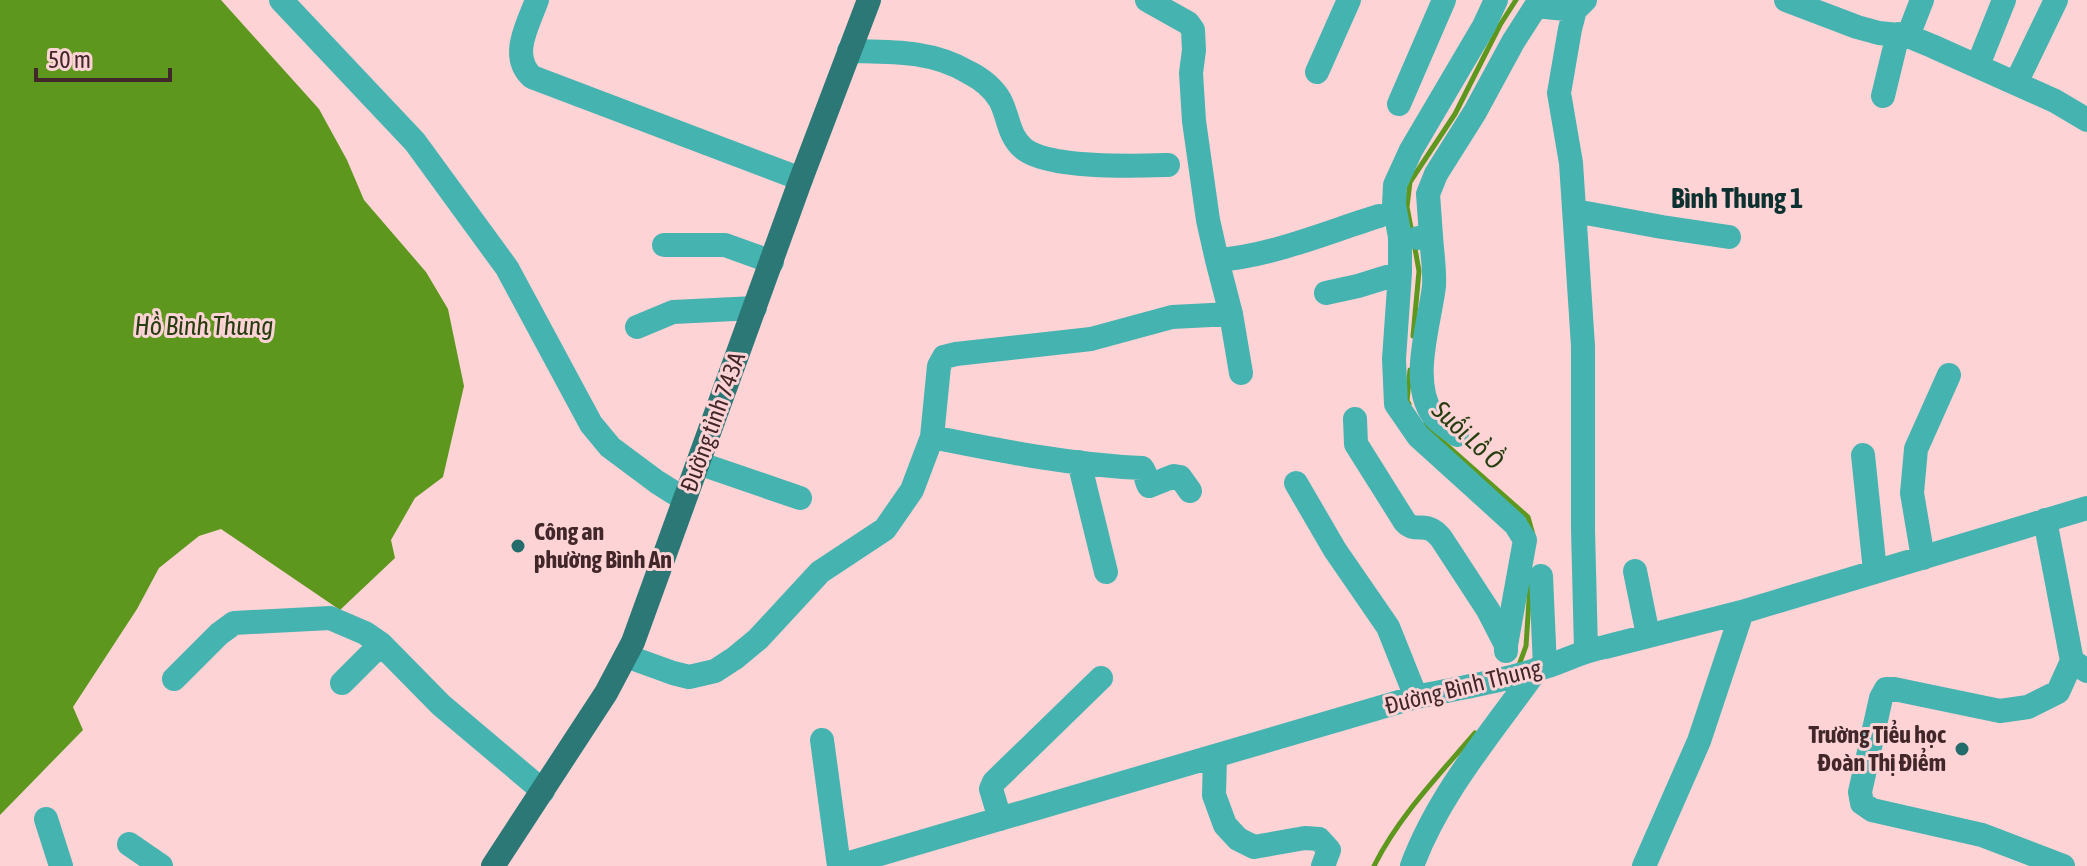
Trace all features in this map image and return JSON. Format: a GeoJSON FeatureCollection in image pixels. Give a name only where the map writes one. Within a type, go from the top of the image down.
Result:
{"type":"FeatureCollection","features":[{"type":"Feature","properties":{"kind":"main road","name":"Đường tỉnh 743A"},"geometry":{"type":"LineString","coordinates":[[493,866],[606,693],[633,642],[869,0]]}},
{"type":"Feature","properties":{"kind":"street"},"geometry":{"type":"LineString","coordinates":[[281,0],[415,142],[507,268],[591,424],[610,447],[684,499]]}},
{"type":"Feature","properties":{"kind":"street"},"geometry":{"type":"LineString","coordinates":[[537,0],[521,42],[524,70],[532,77],[801,179]]}},
{"type":"Feature","properties":{"kind":"street"},"geometry":{"type":"LineString","coordinates":[[1147,0],[1188,23],[1193,30],[1191,73],[1194,121],[1208,220],[1231,314],[1241,373]]}},
{"type":"Feature","properties":{"kind":"street"},"geometry":{"type":"LineString","coordinates":[[1317,72],[1349,0]]}},
{"type":"Feature","properties":{"kind":"street"},"geometry":{"type":"LineString","coordinates":[[1399,104],[1444,0]]}},
{"type":"Feature","properties":{"kind":"street"},"geometry":{"type":"LineString","coordinates":[[1496,0],[1411,150],[1395,185],[1400,273],[1394,359],[1396,404],[1418,436],[1515,524],[1525,540],[1506,645]]}},
{"type":"Feature","properties":{"kind":"street"},"geometry":{"type":"LineString","coordinates":[[1786,0],[1857,27],[1903,35],[1978,65],[2055,101],[2087,120]]}},
{"type":"Feature","properties":{"kind":"street"},"geometry":{"type":"LineString","coordinates":[[1883,96],[1903,35],[1922,0]]}},
{"type":"Feature","properties":{"kind":"street"},"geometry":{"type":"LineString","coordinates":[[1978,65],[2004,0]]}},
{"type":"Feature","properties":{"kind":"street"},"geometry":{"type":"LineString","coordinates":[[2016,83],[2056,0]]}},
{"type":"Feature","properties":{"kind":"street"},"geometry":{"type":"LineString","coordinates":[[1457,435],[1433,415],[1425,395],[1424,351],[1434,284],[1428,194],[1436,174],[1537,3],[1580,5],[1570,29],[1559,93],[1571,163],[1583,346],[1586,650]]}},
{"type":"Feature","properties":{"kind":"street"},"geometry":{"type":"LineString","coordinates":[[849,51],[921,54],[956,65],[982,80],[1000,99],[1014,139],[1037,156],[1129,166],[1168,165]]}},
{"type":"Feature","properties":{"kind":"street"},"geometry":{"type":"LineString","coordinates":[[1575,211],[1729,237]]}},
{"type":"Feature","properties":{"kind":"street"},"geometry":{"type":"LineString","coordinates":[[1217,260],[1303,241],[1379,216]]}},
{"type":"Feature","properties":{"kind":"street"},"geometry":{"type":"LineString","coordinates":[[1400,241],[1429,236]]}},
{"type":"Feature","properties":{"kind":"street"},"geometry":{"type":"LineString","coordinates":[[664,245],[725,245],[772,262]]}},
{"type":"Feature","properties":{"kind":"street"},"geometry":{"type":"LineString","coordinates":[[1326,293],[1400,273]]}},
{"type":"Feature","properties":{"kind":"street"},"geometry":{"type":"LineString","coordinates":[[637,327],[673,312],[755,308]]}},
{"type":"Feature","properties":{"kind":"street"},"geometry":{"type":"LineString","coordinates":[[626,656],[689,677],[715,671],[758,639],[820,572],[885,529],[912,490],[932,437],[939,366],[944,357],[1091,339],[1172,317],[1231,314]]}},
{"type":"Feature","properties":{"kind":"street"},"geometry":{"type":"LineString","coordinates":[[1923,558],[1912,493],[1916,449],[1949,375]]}},
{"type":"Feature","properties":{"kind":"street"},"geometry":{"type":"LineString","coordinates":[[1355,419],[1356,444],[1405,522],[1414,528],[1432,529],[1441,538],[1488,610],[1506,645],[1527,672]]}},
{"type":"Feature","properties":{"kind":"street"},"geometry":{"type":"LineString","coordinates":[[932,437],[1110,467],[1142,468],[1149,486],[1174,476],[1180,477],[1190,491]]}},
{"type":"Feature","properties":{"kind":"street"},"geometry":{"type":"LineString","coordinates":[[1863,455],[1875,571]]}},
{"type":"Feature","properties":{"kind":"street"},"geometry":{"type":"LineString","coordinates":[[1079,462],[1106,572]]}},
{"type":"Feature","properties":{"kind":"street"},"geometry":{"type":"LineString","coordinates":[[698,463],[800,498]]}},
{"type":"Feature","properties":{"kind":"street"},"geometry":{"type":"LineString","coordinates":[[1296,483],[1335,550],[1388,627],[1416,697]]}},
{"type":"Feature","properties":{"kind":"street","name":"Đường Bình Thung"},"geometry":{"type":"LineString","coordinates":[[839,866],[1416,697],[1527,672],[1586,650],[1742,612],[2087,508]]}},
{"type":"Feature","properties":{"kind":"street"},"geometry":{"type":"LineString","coordinates":[[2045,520],[2080,666],[2058,692],[2028,707],[2000,711],[1886,689],[1881,698],[1860,792],[1862,803],[1872,810],[1982,835],[2063,866]]}},
{"type":"Feature","properties":{"kind":"street"},"geometry":{"type":"LineString","coordinates":[[1635,571],[1648,635]]}},
{"type":"Feature","properties":{"kind":"street"},"geometry":{"type":"LineString","coordinates":[[1412,866],[1456,782],[1527,672],[1541,576]]}},
{"type":"Feature","properties":{"kind":"street"},"geometry":{"type":"LineString","coordinates":[[1644,866],[1699,741],[1742,612]]}},
{"type":"Feature","properties":{"kind":"street"},"geometry":{"type":"LineString","coordinates":[[174,679],[234,623],[330,618],[365,633],[381,644],[441,705],[543,791]]}},
{"type":"Feature","properties":{"kind":"street"},"geometry":{"type":"LineString","coordinates":[[342,683],[381,644]]}},
{"type":"Feature","properties":{"kind":"street"},"geometry":{"type":"LineString","coordinates":[[1000,819],[991,789],[994,782],[1101,678]]}},
{"type":"Feature","properties":{"kind":"street"},"geometry":{"type":"LineString","coordinates":[[822,740],[839,866]]}},
{"type":"Feature","properties":{"kind":"street"},"geometry":{"type":"LineString","coordinates":[[1215,757],[1214,795],[1225,825],[1238,839],[1254,847],[1305,838],[1319,839],[1329,850],[1323,866]]}},
{"type":"Feature","properties":{"kind":"street"},"geometry":{"type":"LineString","coordinates":[[46,819],[61,866]]}},
{"type":"Feature","properties":{"kind":"street"},"geometry":{"type":"LineString","coordinates":[[129,844],[161,866]]}},
{"type":"Feature","properties":{"kind":"water","name":"Hồ Bình Thung"},"geometry":{"type":"Polygon","coordinates":[[[0,0],[221,0],[319,109],[347,160],[364,200],[426,272],[448,309],[464,386],[443,477],[415,498],[391,540],[395,558],[340,610],[221,529],[199,536],[159,568],[137,609],[73,707],[83,730],[0,815],[0,0]]]}},
{"type":"Feature","properties":{"kind":"waterway","name":"Suối Lồ Ồ"},"geometry":{"type":"LineString","coordinates":[[1412,233],[1407,207],[1410,182],[1455,114],[1516,0]]}},
{"type":"Feature","properties":{"kind":"waterway","name":"Suối Lồ Ồ"},"geometry":{"type":"LineString","coordinates":[[1413,336],[1419,271],[1414,243]]}},
{"type":"Feature","properties":{"kind":"waterway","name":"Suối Lồ Ồ"},"geometry":{"type":"LineString","coordinates":[[1409,404],[1410,370]]}},
{"type":"Feature","properties":{"kind":"waterway","name":"Suối Lồ Ồ"},"geometry":{"type":"LineString","coordinates":[[1424,425],[1528,517],[1533,535]]}},
{"type":"Feature","properties":{"kind":"waterway","name":"Suối Lồ Ồ"},"geometry":{"type":"LineString","coordinates":[[1519,665],[1526,646],[1530,585]]}},
{"type":"Feature","properties":{"kind":"waterway","name":"Suối Lồ Ồ"},"geometry":{"type":"LineString","coordinates":[[1374,866],[1407,813],[1475,733]]}},
{"type":"Feature","properties":{"kind":"place","name":"Công an phường Bình An"},"geometry":{"type":"Point","coordinates":[518,546]}},
{"type":"Feature","properties":{"kind":"place","name":"Trường Tiểu học Đoàn Thị Điểm"},"geometry":{"type":"Point","coordinates":[1962,749]}},
{"type":"Feature","properties":{"kind":"district","name":"Bình Thung 1"},"geometry":{"type":"Point","coordinates":[1737,198]}}]}
